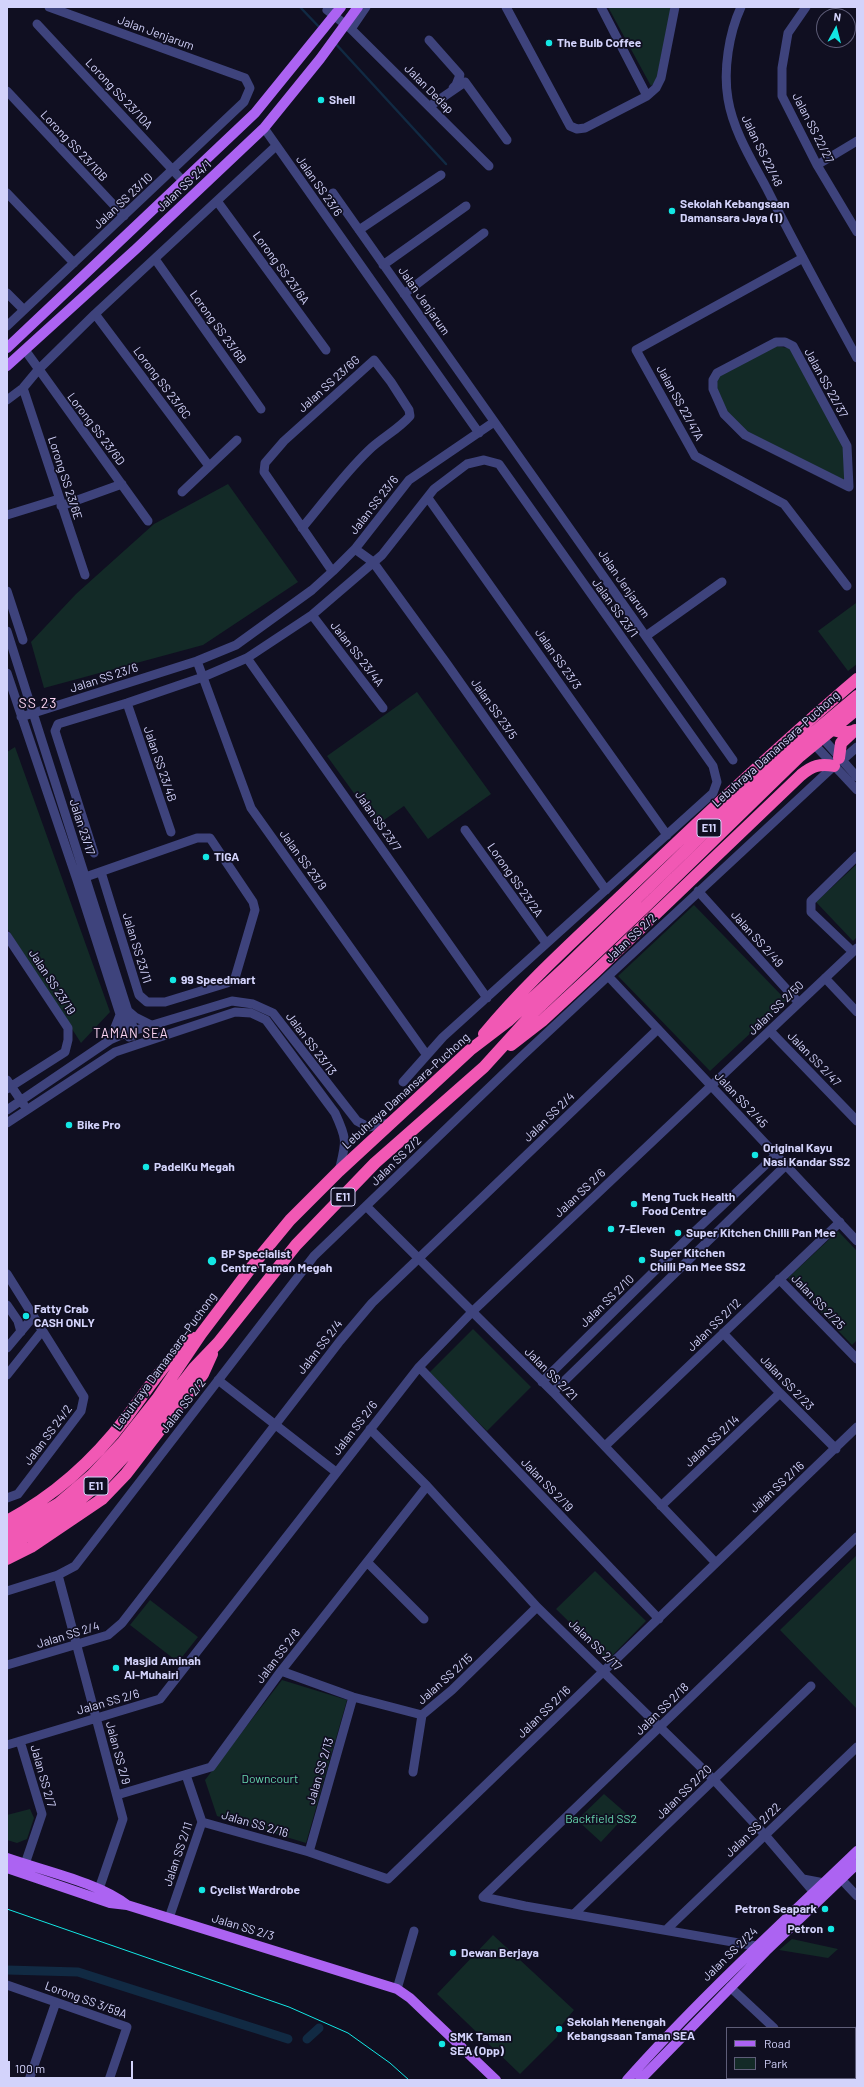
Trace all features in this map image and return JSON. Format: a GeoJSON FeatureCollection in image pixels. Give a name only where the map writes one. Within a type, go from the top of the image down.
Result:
{"type":"FeatureCollection","features":[{"type":"Feature","properties":{"kind":"highway"},"geometry":{"type":"LineString","coordinates":[[470,1050],[499,1015],[556,958],[783,743],[857,679]]}},
{"type":"Feature","properties":{"kind":"highway","name":"Lebuhraya Damansara–Puchong"},"geometry":{"type":"LineString","coordinates":[[7,1534],[58,1504],[92,1475],[218,1342],[301,1240],[375,1163],[484,1067],[569,972],[753,787],[794,749],[857,696]]}},
{"type":"Feature","properties":{"kind":"highway"},"geometry":{"type":"LineString","coordinates":[[824,707],[826,722],[832,730],[842,732],[855,730]]}},
{"type":"Feature","properties":{"kind":"highway","name":"Lebuhraya Damansara–Puchong"},"geometry":{"type":"LineString","coordinates":[[7,1547],[62,1515],[101,1482],[133,1447],[201,1334],[290,1220],[339,1171],[470,1050],[569,972],[800,756],[857,709]]}},
{"type":"Feature","properties":{"kind":"highway"},"geometry":{"type":"LineString","coordinates":[[484,1067],[548,1016],[810,768],[822,764],[838,762],[841,743],[855,730]]}},
{"type":"Feature","properties":{"kind":"highway"},"geometry":{"type":"LineString","coordinates":[[783,743],[803,746],[810,759],[810,768]]}},
{"type":"Feature","properties":{"kind":"highway"},"geometry":{"type":"LineString","coordinates":[[7,1521],[52,1492],[82,1467],[107,1443],[179,1350],[201,1334]]}},
{"type":"Feature","properties":{"kind":"highway"},"geometry":{"type":"LineString","coordinates":[[7,1559],[31,1547],[102,1500],[126,1474],[203,1374],[218,1342]]}},
{"type":"Feature","properties":{"kind":"main road","name":"Jalan SS 24/1"},"geometry":{"type":"LineString","coordinates":[[7,366],[136,249],[264,128],[323,54],[350,25],[358,7]]}},
{"type":"Feature","properties":{"kind":"main road","name":"Jalan SS 24/1"},"geometry":{"type":"LineString","coordinates":[[7,348],[255,114],[313,43],[336,8]]}},
{"type":"Feature","properties":{"kind":"main road","name":"Jalan SS 2/24"},"geometry":{"type":"LineString","coordinates":[[640,2080],[817,1896],[824,1883],[857,1851]]}},
{"type":"Feature","properties":{"kind":"main road","name":"Jalan SS 2/3"},"geometry":{"type":"LineString","coordinates":[[7,1858],[99,1889],[116,1896],[127,1905]]}},
{"type":"Feature","properties":{"kind":"main road","name":"Jalan SS 2/24"},"geometry":{"type":"LineString","coordinates":[[627,2080],[666,2036],[756,1946],[817,1896],[841,1879],[857,1864]]}},
{"type":"Feature","properties":{"kind":"main road","name":"Jalan SS 2/3"},"geometry":{"type":"LineString","coordinates":[[7,1868],[110,1903],[127,1905],[397,1989],[410,1998],[496,2080]]}},
{"type":"Feature","properties":{"kind":"main road"},"geometry":{"type":"LineString","coordinates":[[711,1991],[724,1985],[730,1987]]}},
{"type":"Feature","properties":{"kind":"street","name":"Jalan Jenjarum"},"geometry":{"type":"LineString","coordinates":[[49,7],[245,78],[250,88]]}},
{"type":"Feature","properties":{"kind":"street"},"geometry":{"type":"LineString","coordinates":[[350,25],[366,7]]}},
{"type":"Feature","properties":{"kind":"street"},"geometry":{"type":"LineString","coordinates":[[506,7],[570,126],[577,129],[586,128],[647,96],[656,88],[662,78],[675,7]]}},
{"type":"Feature","properties":{"kind":"street"},"geometry":{"type":"LineString","coordinates":[[601,7],[647,96]]}},
{"type":"Feature","properties":{"kind":"street","name":"Jalan SS 22/48"},"geometry":{"type":"LineString","coordinates":[[741,7],[734,28],[726,69],[726,84],[731,114],[746,151],[857,358]]}},
{"type":"Feature","properties":{"kind":"street","name":"Jalan SS 22/27"},"geometry":{"type":"LineString","coordinates":[[806,7],[788,33],[782,68],[782,96],[817,165],[857,232]]}},
{"type":"Feature","properties":{"kind":"street","name":"Jalan Dedap"},"geometry":{"type":"LineString","coordinates":[[336,8],[327,10],[350,25],[489,166]]}},
{"type":"Feature","properties":{"kind":"street","name":"Lorong SS 23/10A"},"geometry":{"type":"LineString","coordinates":[[37,24],[183,181]]}},
{"type":"Feature","properties":{"kind":"street"},"geometry":{"type":"LineString","coordinates":[[429,40],[460,74],[456,86],[429,105]]}},
{"type":"Feature","properties":{"kind":"street"},"geometry":{"type":"LineString","coordinates":[[429,105],[465,82],[507,140]]}},
{"type":"Feature","properties":{"kind":"street","name":"Jalan SS 23/10"},"geometry":{"type":"LineString","coordinates":[[7,326],[244,102],[250,88]]}},
{"type":"Feature","properties":{"kind":"street","name":"Lorong SS 23/10B"},"geometry":{"type":"LineString","coordinates":[[7,91],[124,216]]}},
{"type":"Feature","properties":{"kind":"street","name":"Jalan SS 23/6"},"geometry":{"type":"LineString","coordinates":[[21,717],[197,661],[236,645],[312,590],[332,571],[355,549],[409,480],[479,433],[264,128]]}},
{"type":"Feature","properties":{"kind":"street"},"geometry":{"type":"LineString","coordinates":[[817,165],[857,141]]}},
{"type":"Feature","properties":{"kind":"street"},"geometry":{"type":"LineString","coordinates":[[7,400],[23,388],[38,370],[96,314],[276,146]]}},
{"type":"Feature","properties":{"kind":"street"},"geometry":{"type":"LineString","coordinates":[[359,230],[441,174]]}},
{"type":"Feature","properties":{"kind":"street"},"geometry":{"type":"LineString","coordinates":[[7,193],[74,263]]}},
{"type":"Feature","properties":{"kind":"street","name":"Jalan Jenjarum"},"geometry":{"type":"LineString","coordinates":[[333,193],[733,760]]}},
{"type":"Feature","properties":{"kind":"street","name":"Lorong SS 23/6A"},"geometry":{"type":"LineString","coordinates":[[218,201],[326,350]]}},
{"type":"Feature","properties":{"kind":"street"},"geometry":{"type":"LineString","coordinates":[[384,265],[466,206]]}},
{"type":"Feature","properties":{"kind":"street"},"geometry":{"type":"LineString","coordinates":[[404,294],[484,233]]}},
{"type":"Feature","properties":{"kind":"street","name":"Jalan SS 22/47A"},"geometry":{"type":"LineString","coordinates":[[803,258],[636,350],[695,456],[784,504],[847,586]]}},
{"type":"Feature","properties":{"kind":"street","name":"Lorong SS 23/6B"},"geometry":{"type":"LineString","coordinates":[[154,259],[261,409]]}},
{"type":"Feature","properties":{"kind":"street"},"geometry":{"type":"LineString","coordinates":[[7,293],[24,310]]}},
{"type":"Feature","properties":{"kind":"street","name":"Lorong SS 23/6C"},"geometry":{"type":"LineString","coordinates":[[96,314],[209,466]]}},
{"type":"Feature","properties":{"kind":"street","name":"Jalan SS 22/37"},"geometry":{"type":"LineString","coordinates":[[776,342],[784,342],[793,346],[847,446],[853,489],[744,435],[724,414],[713,389],[713,380],[717,373],[776,342]]}},
{"type":"Feature","properties":{"kind":"street","name":"Lorong SS 23/6D"},"geometry":{"type":"LineString","coordinates":[[25,350],[148,522]]}},
{"type":"Feature","properties":{"kind":"street","name":"Jalan SS 23/6G"},"geometry":{"type":"LineString","coordinates":[[302,528],[357,461],[374,444],[403,424],[410,416],[409,410],[392,382],[374,360],[284,441],[265,463],[264,472],[302,528],[332,571]]}},
{"type":"Feature","properties":{"kind":"street","name":"Lorong SS 23/6E"},"geometry":{"type":"LineString","coordinates":[[23,388],[84,575]]}},
{"type":"Feature","properties":{"kind":"street"},"geometry":{"type":"LineString","coordinates":[[479,433],[494,422]]}},
{"type":"Feature","properties":{"kind":"street"},"geometry":{"type":"LineString","coordinates":[[182,492],[237,440]]}},
{"type":"Feature","properties":{"kind":"street","name":"Jalan SS 23/1"},"geometry":{"type":"LineString","coordinates":[[428,498],[434,490],[467,464],[484,460],[498,464],[713,766],[717,782],[713,793],[667,835]]}},
{"type":"Feature","properties":{"kind":"street"},"geometry":{"type":"LineString","coordinates":[[7,515],[60,503],[122,484]]}},
{"type":"Feature","properties":{"kind":"street"},"geometry":{"type":"LineString","coordinates":[[94,853],[57,738],[56,727],[58,724],[127,704],[203,677],[247,658],[312,615],[382,555],[428,498]]}},
{"type":"Feature","properties":{"kind":"street","name":"Jalan SS 23/3"},"geometry":{"type":"LineString","coordinates":[[428,498],[667,835]]}},
{"type":"Feature","properties":{"kind":"street","name":"Jalan SS 23/5"},"geometry":{"type":"LineString","coordinates":[[355,549],[373,562],[447,664],[606,890]]}},
{"type":"Feature","properties":{"kind":"street"},"geometry":{"type":"LineString","coordinates":[[646,636],[722,582]]}},
{"type":"Feature","properties":{"kind":"street"},"geometry":{"type":"LineString","coordinates":[[7,591],[23,640]]}},
{"type":"Feature","properties":{"kind":"street","name":"Jalan SS 23/4A"},"geometry":{"type":"LineString","coordinates":[[312,615],[383,708]]}},
{"type":"Feature","properties":{"kind":"street","name":"Jalan 23/17"},"geometry":{"type":"LineString","coordinates":[[7,631],[81,879],[130,1034]]}},
{"type":"Feature","properties":{"kind":"street","name":"Jalan SS 23/7"},"geometry":{"type":"LineString","coordinates":[[247,658],[487,998]]}},
{"type":"Feature","properties":{"kind":"street","name":"Jalan SS 23/9"},"geometry":{"type":"LineString","coordinates":[[197,661],[251,808],[426,1054]]}},
{"type":"Feature","properties":{"kind":"street","name":"Jalan 23/17"},"geometry":{"type":"LineString","coordinates":[[7,673],[21,717],[81,879]]}},
{"type":"Feature","properties":{"kind":"street","name":"Jalan SS 23/4B"},"geometry":{"type":"LineString","coordinates":[[127,704],[171,832]]}},
{"type":"Feature","properties":{"kind":"street"},"geometry":{"type":"LineString","coordinates":[[803,725],[838,762],[857,778]]}},
{"type":"Feature","properties":{"kind":"street","name":"Jalan SS 2/2"},"geometry":{"type":"LineString","coordinates":[[7,1591],[58,1575],[75,1566],[314,1256],[698,891],[838,762],[857,747]]}},
{"type":"Feature","properties":{"kind":"street"},"geometry":{"type":"LineString","coordinates":[[838,762],[857,790]]}},
{"type":"Feature","properties":{"kind":"street","name":"Lorong SS 23/2A"},"geometry":{"type":"LineString","coordinates":[[465,830],[546,944]]}},
{"type":"Feature","properties":{"kind":"street"},"geometry":{"type":"LineString","coordinates":[[402,1082],[426,1054],[667,835]]}},
{"type":"Feature","properties":{"kind":"street","name":"Jalan SS 23/11"},"geometry":{"type":"LineString","coordinates":[[81,879],[101,872],[105,869],[197,838],[210,838],[253,902],[255,910],[235,978],[227,983],[166,1002],[147,1002],[139,995],[101,872]]}},
{"type":"Feature","properties":{"kind":"street"},"geometry":{"type":"LineString","coordinates":[[855,950],[811,912],[809,906],[811,901],[857,856]]}},
{"type":"Feature","properties":{"kind":"street","name":"Jalan SS 2/49"},"geometry":{"type":"LineString","coordinates":[[698,891],[799,1003]]}},
{"type":"Feature","properties":{"kind":"street","name":"Jalan SS 23/19"},"geometry":{"type":"LineString","coordinates":[[7,936],[68,1028],[68,1040],[65,1052],[8,1085]]}},
{"type":"Feature","properties":{"kind":"street","name":"Jalan SS 2/50"},"geometry":{"type":"LineString","coordinates":[[712,1086],[855,950]]}},
{"type":"Feature","properties":{"kind":"street","name":"Jalan SS 2/45"},"geometry":{"type":"LineString","coordinates":[[608,976],[857,1240]]}},
{"type":"Feature","properties":{"kind":"street"},"geometry":{"type":"LineString","coordinates":[[825,978],[857,1012]]}},
{"type":"Feature","properties":{"kind":"street","name":"Jalan SS 23/13"},"geometry":{"type":"LineString","coordinates":[[7,1110],[110,1040],[130,1034],[151,1025],[232,1001],[253,1004],[273,1013],[357,1122],[368,1127],[393,1122]]}},
{"type":"Feature","properties":{"kind":"street"},"geometry":{"type":"LineString","coordinates":[[110,1040],[124,1012],[151,1025]]}},
{"type":"Feature","properties":{"kind":"street","name":"Jalan SS 23/13"},"geometry":{"type":"LineString","coordinates":[[7,1123],[77,1076],[124,1048],[235,1012],[251,1013],[266,1020],[338,1118],[346,1142],[339,1171]]}},
{"type":"Feature","properties":{"kind":"street","name":"Jalan SS 2/4"},"geometry":{"type":"LineString","coordinates":[[7,1665],[76,1646],[108,1635],[122,1623],[367,1308],[658,1029]]}},
{"type":"Feature","properties":{"kind":"street","name":"Jalan SS 2/47"},"geometry":{"type":"LineString","coordinates":[[770,1031],[857,1121]]}},
{"type":"Feature","properties":{"kind":"street"},"geometry":{"type":"LineString","coordinates":[[124,1048],[130,1034],[144,1041]]}},
{"type":"Feature","properties":{"kind":"street"},"geometry":{"type":"LineString","coordinates":[[8,1085],[27,1110]]}},
{"type":"Feature","properties":{"kind":"street","name":"Jalan SS 2/6"},"geometry":{"type":"LineString","coordinates":[[7,1745],[160,1699],[419,1367],[473,1311],[712,1086]]}},
{"type":"Feature","properties":{"kind":"street","name":"Jalan SS 2/10"},"geometry":{"type":"LineString","coordinates":[[542,1382],[691,1235],[776,1155]]}},
{"type":"Feature","properties":{"kind":"street"},"geometry":{"type":"LineString","coordinates":[[553,1392],[786,1165]]}},
{"type":"Feature","properties":{"kind":"street","name":"Jalan SS 2/21"},"geometry":{"type":"LineString","coordinates":[[366,1206],[553,1392],[715,1562]]}},
{"type":"Feature","properties":{"kind":"street","name":"Jalan SS 2/12"},"geometry":{"type":"LineString","coordinates":[[605,1446],[840,1222]]}},
{"type":"Feature","properties":{"kind":"street"},"geometry":{"type":"LineString","coordinates":[[7,1274],[42,1331]]}},
{"type":"Feature","properties":{"kind":"street","name":"Jalan SS 2/25"},"geometry":{"type":"LineString","coordinates":[[779,1279],[857,1359]]}},
{"type":"Feature","properties":{"kind":"street"},"geometry":{"type":"LineString","coordinates":[[7,1305],[18,1321],[21,1332]]}},
{"type":"Feature","properties":{"kind":"street"},"geometry":{"type":"LineString","coordinates":[[7,1348],[33,1317]]}},
{"type":"Feature","properties":{"kind":"street"},"geometry":{"type":"LineString","coordinates":[[21,1332],[32,1330],[42,1331]]}},
{"type":"Feature","properties":{"kind":"street"},"geometry":{"type":"LineString","coordinates":[[7,1375],[42,1331]]}},
{"type":"Feature","properties":{"kind":"street","name":"Jalan SS 24/2"},"geometry":{"type":"LineString","coordinates":[[7,1498],[18,1494],[82,1411],[84,1397],[42,1331]]}},
{"type":"Feature","properties":{"kind":"street","name":"Jalan SS 2/23"},"geometry":{"type":"LineString","coordinates":[[723,1333],[836,1449]]}},
{"type":"Feature","properties":{"kind":"street","name":"Jalan SS 2/19"},"geometry":{"type":"LineString","coordinates":[[419,1367],[659,1619]]}},
{"type":"Feature","properties":{"kind":"street"},"geometry":{"type":"LineString","coordinates":[[218,1380],[336,1472]]}},
{"type":"Feature","properties":{"kind":"street","name":"Jalan SS 2/14"},"geometry":{"type":"LineString","coordinates":[[661,1506],[780,1393]]}},
{"type":"Feature","properties":{"kind":"street","name":"Jalan SS 2/16"},"geometry":{"type":"LineString","coordinates":[[202,1822],[309,1852],[388,1879],[659,1619],[715,1562],[836,1449],[857,1427]]}},
{"type":"Feature","properties":{"kind":"street","name":"Jalan SS 2/17"},"geometry":{"type":"LineString","coordinates":[[370,1429],[427,1486],[537,1606],[661,1726],[714,1780],[765,1835],[817,1896]]}},
{"type":"Feature","properties":{"kind":"street","name":"Jalan SS 2/8"},"geometry":{"type":"LineString","coordinates":[[117,1795],[211,1767],[281,1671],[427,1486]]}},
{"type":"Feature","properties":{"kind":"street","name":"Jalan SS 2/18"},"geometry":{"type":"LineString","coordinates":[[574,1914],[484,1897],[857,1538]]}},
{"type":"Feature","properties":{"kind":"street"},"geometry":{"type":"LineString","coordinates":[[367,1562],[424,1619]]}},
{"type":"Feature","properties":{"kind":"street","name":"Jalan SS 2/9"},"geometry":{"type":"LineString","coordinates":[[58,1575],[123,1819],[99,1889]]}},
{"type":"Feature","properties":{"kind":"street","name":"Jalan SS 2/15"},"geometry":{"type":"LineString","coordinates":[[281,1671],[353,1697],[422,1715],[452,1690],[537,1606]]}},
{"type":"Feature","properties":{"kind":"street","name":"Jalan SS 2/20"},"geometry":{"type":"LineString","coordinates":[[574,1914],[811,1686]]}},
{"type":"Feature","properties":{"kind":"street","name":"Jalan SS 2/13"},"geometry":{"type":"LineString","coordinates":[[309,1852],[353,1697]]}},
{"type":"Feature","properties":{"kind":"street"},"geometry":{"type":"LineString","coordinates":[[413,1772],[422,1715]]}},
{"type":"Feature","properties":{"kind":"street","name":"Jalan SS 2/7"},"geometry":{"type":"LineString","coordinates":[[20,1741],[42,1814],[26,1864]]}},
{"type":"Feature","properties":{"kind":"street","name":"Jalan SS 2/22"},"geometry":{"type":"LineString","coordinates":[[666,1930],[857,1747]]}},
{"type":"Feature","properties":{"kind":"street","name":"Jalan SS 2/11"},"geometry":{"type":"LineString","coordinates":[[169,1918],[202,1822],[186,1775]]}},
{"type":"Feature","properties":{"kind":"street"},"geometry":{"type":"LineString","coordinates":[[803,1879],[824,1883]]}},
{"type":"Feature","properties":{"kind":"street"},"geometry":{"type":"LineString","coordinates":[[841,1879],[857,1896]]}},
{"type":"Feature","properties":{"kind":"street"},"geometry":{"type":"LineString","coordinates":[[574,1914],[756,1946]]}},
{"type":"Feature","properties":{"kind":"street"},"geometry":{"type":"LineString","coordinates":[[397,1989],[414,1931]]}},
{"type":"Feature","properties":{"kind":"street","name":"Lorong SS 3/59A"},"geometry":{"type":"LineString","coordinates":[[7,1985],[127,2027],[109,2080]]}},
{"type":"Feature","properties":{"kind":"street"},"geometry":{"type":"LineString","coordinates":[[730,1987],[773,2027]]}},
{"type":"Feature","properties":{"kind":"street"},"geometry":{"type":"LineString","coordinates":[[29,2080],[56,2002]]}},
{"type":"Feature","properties":{"kind":"green space"},"geometry":{"type":"Polygon","coordinates":[[[608,7],[669,7],[671,9],[656,82],[651,86],[608,7]]]}},
{"type":"Feature","properties":{"kind":"green space"},"geometry":{"type":"Polygon","coordinates":[[[777,346],[793,349],[846,445],[848,486],[746,435],[726,414],[715,392],[719,374],[777,346]]]}},
{"type":"Feature","properties":{"kind":"green space"},"geometry":{"type":"Polygon","coordinates":[[[228,484],[298,582],[203,645],[44,688],[31,642],[76,594],[154,524],[228,484]]]}},
{"type":"Feature","properties":{"kind":"green space"},"geometry":{"type":"Polygon","coordinates":[[[856,603],[857,664],[848,671],[818,631],[856,603]]]}},
{"type":"Feature","properties":{"kind":"green space"},"geometry":{"type":"Polygon","coordinates":[[[417,692],[491,794],[428,839],[404,806],[377,825],[327,756],[417,692]]]}},
{"type":"Feature","properties":{"kind":"green space"},"geometry":{"type":"Polygon","coordinates":[[[15,747],[110,1012],[81,1043],[7,928],[7,752],[15,747]]]}},
{"type":"Feature","properties":{"kind":"green space"},"geometry":{"type":"Polygon","coordinates":[[[857,864],[857,937],[853,941],[816,902],[857,864]]]}},
{"type":"Feature","properties":{"kind":"green space"},"geometry":{"type":"Polygon","coordinates":[[[694,905],[786,1000],[710,1071],[618,976],[694,905]]]}},
{"type":"Feature","properties":{"kind":"green space"},"geometry":{"type":"Polygon","coordinates":[[[838,1231],[857,1251],[857,1340],[852,1345],[788,1278],[838,1231]]]}},
{"type":"Feature","properties":{"kind":"green space"},"geometry":{"type":"Polygon","coordinates":[[[473,1329],[531,1387],[487,1431],[429,1373],[473,1329]]]}},
{"type":"Feature","properties":{"kind":"green space"},"geometry":{"type":"Polygon","coordinates":[[[857,1555],[857,1709],[780,1630],[857,1555]]]}},
{"type":"Feature","properties":{"kind":"green space"},"geometry":{"type":"Polygon","coordinates":[[[595,1571],[646,1621],[608,1660],[556,1609],[595,1571]]]}},
{"type":"Feature","properties":{"kind":"green space"},"geometry":{"type":"Polygon","coordinates":[[[150,1600],[198,1637],[178,1662],[130,1625],[150,1600]]]}},
{"type":"Feature","properties":{"kind":"green space","name":"Downcourt"},"geometry":{"type":"Polygon","coordinates":[[[282,1680],[347,1700],[306,1843],[217,1816],[205,1780],[282,1680]]]}},
{"type":"Feature","properties":{"kind":"green space","name":"Backfield SS2"},"geometry":{"type":"Polygon","coordinates":[[[604,1794],[627,1814],[601,1842],[577,1820],[604,1794]]]}},
{"type":"Feature","properties":{"kind":"green space"},"geometry":{"type":"Polygon","coordinates":[[[30,1809],[34,1818],[27,1839],[17,1843],[7,1840],[7,1815],[30,1809]]]}},
{"type":"Feature","properties":{"kind":"green space"},"geometry":{"type":"Polygon","coordinates":[[[493,1935],[574,2010],[560,2027],[557,2037],[520,2074],[437,1994],[493,1935]]]}},
{"type":"Feature","properties":{"kind":"green space"},"geometry":{"type":"Polygon","coordinates":[[[792,1939],[838,1949],[828,1958],[779,1950],[792,1939]]]}},
{"type":"Feature","properties":{"kind":"waterway"},"geometry":{"type":"LineString","coordinates":[[300,7],[321,29]]}},
{"type":"Feature","properties":{"kind":"waterway"},"geometry":{"type":"LineString","coordinates":[[334,42],[446,164]]}},
{"type":"Feature","properties":{"kind":"waterway"},"geometry":{"type":"LineString","coordinates":[[7,1970],[78,1972],[288,2039]]}},
{"type":"Feature","properties":{"kind":"waterway"},"geometry":{"type":"LineString","coordinates":[[307,2039],[319,2028]]}},
{"type":"Feature","properties":{"kind":"tram line"},"geometry":{"type":"LineString","coordinates":[[7,1909],[289,2007],[348,2033],[390,2063],[409,2080]]}},
{"type":"Feature","properties":{"kind":"place","name":"The Bulb Coffee"},"geometry":{"type":"Point","coordinates":[549,43]}},
{"type":"Feature","properties":{"kind":"place","name":"Shell"},"geometry":{"type":"Point","coordinates":[321,100]}},
{"type":"Feature","properties":{"kind":"place","name":"Sekolah Kebangsaan Damansara Jaya (1)"},"geometry":{"type":"Point","coordinates":[672,211]}},
{"type":"Feature","properties":{"kind":"place","name":"TIGA"},"geometry":{"type":"Point","coordinates":[206,857]}},
{"type":"Feature","properties":{"kind":"place","name":"99 Speedmart"},"geometry":{"type":"Point","coordinates":[173,980]}},
{"type":"Feature","properties":{"kind":"place","name":"Bike Pro"},"geometry":{"type":"Point","coordinates":[69,1125]}},
{"type":"Feature","properties":{"kind":"place","name":"Original Kayu Nasi Kandar SS2"},"geometry":{"type":"Point","coordinates":[755,1155]}},
{"type":"Feature","properties":{"kind":"place","name":"PadelKu Megah"},"geometry":{"type":"Point","coordinates":[146,1167]}},
{"type":"Feature","properties":{"kind":"place","name":"Meng Tuck Health Food Centre"},"geometry":{"type":"Point","coordinates":[634,1204]}},
{"type":"Feature","properties":{"kind":"place","name":"7-Eleven"},"geometry":{"type":"Point","coordinates":[611,1229]}},
{"type":"Feature","properties":{"kind":"place","name":"Super Kitchen Chilli Pan Mee"},"geometry":{"type":"Point","coordinates":[678,1233]}},
{"type":"Feature","properties":{"kind":"place","name":"Super Kitchen Chilli Pan Mee SS2"},"geometry":{"type":"Point","coordinates":[642,1260]}},
{"type":"Feature","properties":{"kind":"place","name":"BP Specialist Centre Taman Megah"},"geometry":{"type":"Point","coordinates":[212,1261]}},
{"type":"Feature","properties":{"kind":"place","name":"Fatty Crab CASH ONLY"},"geometry":{"type":"Point","coordinates":[26,1316]}},
{"type":"Feature","properties":{"kind":"place","name":"Masjid Aminah Al-Muhairi"},"geometry":{"type":"Point","coordinates":[116,1668]}},
{"type":"Feature","properties":{"kind":"place","name":"Cyclist Wardrobe"},"geometry":{"type":"Point","coordinates":[202,1890]}},
{"type":"Feature","properties":{"kind":"place","name":"Petron Seapark"},"geometry":{"type":"Point","coordinates":[825,1909]}},
{"type":"Feature","properties":{"kind":"place","name":"Petron"},"geometry":{"type":"Point","coordinates":[831,1929]}},
{"type":"Feature","properties":{"kind":"place","name":"Dewan Berjaya"},"geometry":{"type":"Point","coordinates":[453,1953]}},
{"type":"Feature","properties":{"kind":"place","name":"Sekolah Menengah Kebangsaan Taman SEA"},"geometry":{"type":"Point","coordinates":[559,2029]}},
{"type":"Feature","properties":{"kind":"place","name":"SMK Taman SEA (Opp)"},"geometry":{"type":"Point","coordinates":[442,2044]}},
{"type":"Feature","properties":{"kind":"district","name":"SS 23"},"geometry":{"type":"Point","coordinates":[38,703]}},
{"type":"Feature","properties":{"kind":"district","name":"TAMAN SEA"},"geometry":{"type":"Point","coordinates":[131,1034]}}]}
